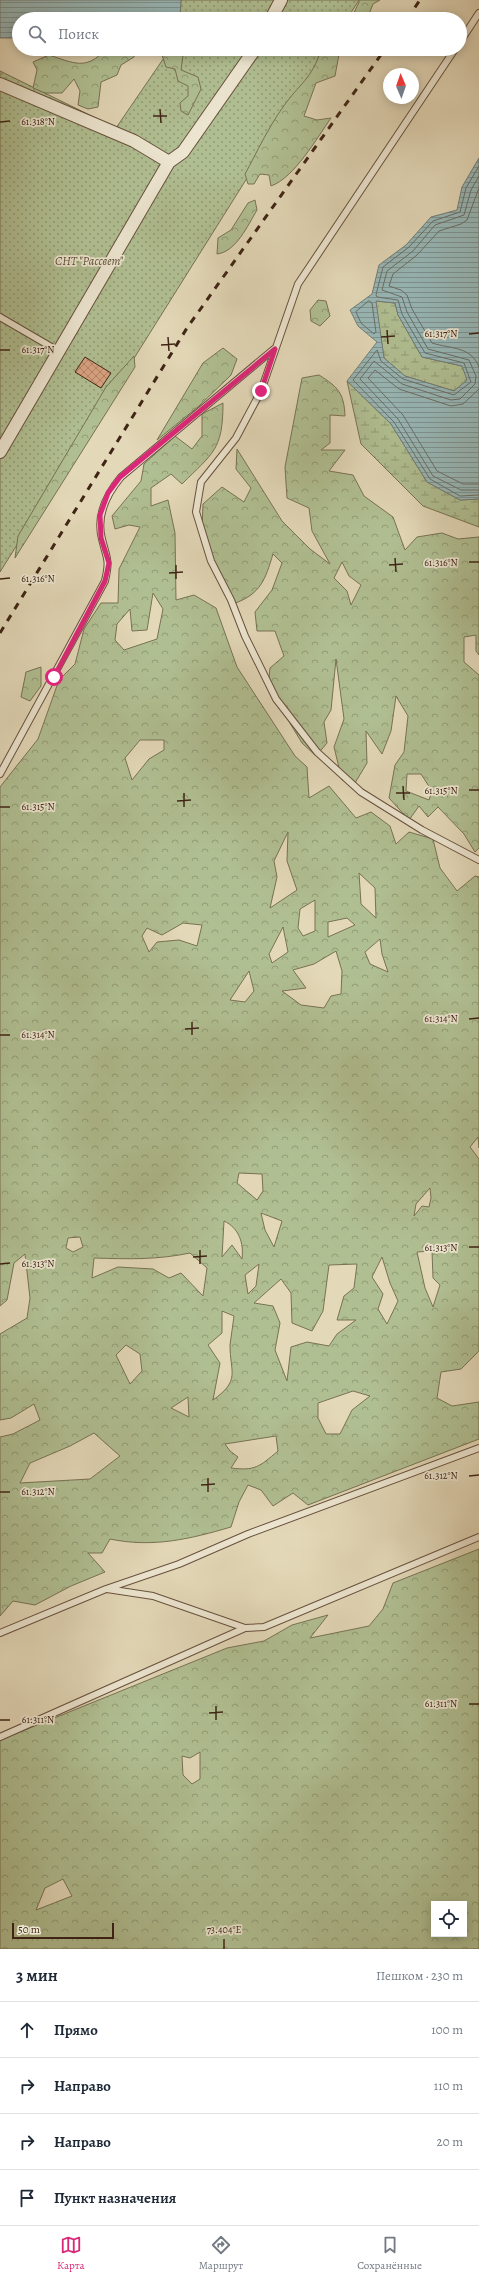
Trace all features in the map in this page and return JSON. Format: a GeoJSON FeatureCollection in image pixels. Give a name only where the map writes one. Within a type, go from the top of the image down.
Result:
{"type":"FeatureCollection","features":[{"type":"Feature","properties":{"kind":"street"},"geometry":{"type":"LineString","coordinates":[[275,12],[281,0]]}},
{"type":"Feature","properties":{"kind":"street"},"geometry":{"type":"LineString","coordinates":[[2,444],[60,352],[170,162],[184,152],[250,56]]}},
{"type":"Feature","properties":{"kind":"street"},"geometry":{"type":"LineString","coordinates":[[0,84],[134,141],[170,162]]}},
{"type":"Feature","properties":{"kind":"lane"},"geometry":{"type":"LineString","coordinates":[[467,31],[479,13]]}},
{"type":"Feature","properties":{"kind":"lane"},"geometry":{"type":"LineString","coordinates":[[450,56],[298,284],[261,391],[236,438],[201,482],[196,512],[212,561],[245,636],[276,700],[316,752],[361,792],[422,830],[479,860]]}},
{"type":"Feature","properties":{"kind":"lane"},"geometry":{"type":"LineString","coordinates":[[0,317],[60,352]]}},
{"type":"Feature","properties":{"kind":"lane"},"geometry":{"type":"LineString","coordinates":[[0,774],[105,581],[109,563],[101,538],[100,515],[108,493],[120,477],[275,349]]}},
{"type":"Feature","properties":{"kind":"lane"},"geometry":{"type":"LineString","coordinates":[[0,1633],[106,1589],[179,1564],[248,1534],[479,1448]]}},
{"type":"Feature","properties":{"kind":"lane"},"geometry":{"type":"LineString","coordinates":[[0,1737],[245,1628],[264,1627],[479,1536]]}},
{"type":"Feature","properties":{"kind":"lane"},"geometry":{"type":"LineString","coordinates":[[106,1589],[153,1596],[245,1628]]}},
{"type":"Feature","properties":{"kind":"green space"},"geometry":{"type":"Polygon","coordinates":[[[181,0],[359,0],[351,12],[180,12],[181,0]]]}},
{"type":"Feature","properties":{"kind":"green space"},"geometry":{"type":"Polygon","coordinates":[[[360,0],[380,0],[373,4],[370,12],[354,12],[360,0]]]}},
{"type":"Feature","properties":{"kind":"green space"},"geometry":{"type":"Polygon","coordinates":[[[47,56],[79,63],[86,63],[99,56],[134,56],[121,65],[117,75],[101,82],[98,107],[88,109],[78,105],[80,91],[74,79],[62,93],[45,93],[33,88],[37,70],[33,62],[47,56]]]}},
{"type":"Feature","properties":{"kind":"green space"},"geometry":{"type":"Polygon","coordinates":[[[162,56],[183,56],[181,70],[198,77],[201,89],[188,115],[181,111],[180,103],[188,96],[188,86],[178,81],[175,69],[166,67],[162,56]]]}},
{"type":"Feature","properties":{"kind":"green space","name":"СНТ \"Рассвет\""},"geometry":{"type":"Polygon","coordinates":[[[165,56],[324,56],[0,572],[0,71],[116,128],[165,56]]]}},
{"type":"Feature","properties":{"kind":"green space"},"geometry":{"type":"Polygon","coordinates":[[[319,56],[339,56],[335,76],[316,83],[304,116],[317,120],[331,118],[312,146],[288,175],[280,182],[271,186],[269,175],[260,174],[254,184],[248,184],[245,174],[272,123],[289,99],[310,74],[319,56]]]}},
{"type":"Feature","properties":{"kind":"green space"},"geometry":{"type":"Polygon","coordinates":[[[255,200],[257,210],[241,237],[230,248],[217,254],[218,238],[231,230],[248,203],[255,200]]]}},
{"type":"Feature","properties":{"kind":"green space"},"geometry":{"type":"Polygon","coordinates":[[[318,300],[326,301],[330,316],[320,326],[311,321],[310,310],[318,300]]]}},
{"type":"Feature","properties":{"kind":"green space"},"geometry":{"type":"Polygon","coordinates":[[[375,301],[395,303],[398,315],[422,357],[462,366],[468,380],[454,391],[405,376],[384,358],[375,301]]]}},
{"type":"Feature","properties":{"kind":"green space"},"geometry":{"type":"Polygon","coordinates":[[[223,348],[237,359],[231,375],[199,406],[157,440],[203,363],[223,348]]]}},
{"type":"Feature","properties":{"kind":"green space"},"geometry":{"type":"Polygon","coordinates":[[[134,356],[135,367],[15,558],[18,536],[106,387],[134,356]]]}},
{"type":"Feature","properties":{"kind":"green space"},"geometry":{"type":"Polygon","coordinates":[[[319,375],[331,383],[339,391],[343,402],[345,416],[330,415],[330,443],[321,450],[345,450],[329,471],[353,475],[364,496],[393,517],[405,550],[417,537],[442,533],[458,539],[479,537],[479,655],[476,651],[476,635],[464,637],[464,662],[479,675],[479,848],[475,852],[464,834],[438,807],[428,817],[419,806],[409,820],[389,798],[395,765],[404,752],[408,716],[396,696],[391,731],[382,754],[366,731],[367,763],[355,783],[342,780],[334,747],[344,719],[336,659],[331,710],[324,722],[327,743],[316,756],[302,743],[268,687],[270,668],[284,656],[275,631],[257,631],[255,612],[272,590],[282,563],[273,554],[264,579],[256,591],[250,596],[233,604],[214,567],[202,530],[203,504],[222,487],[244,502],[251,488],[236,469],[237,449],[282,521],[310,549],[330,564],[312,531],[309,508],[287,498],[285,467],[302,378],[319,375]],[[342,562],[334,578],[347,591],[351,605],[361,585],[349,576],[342,562]],[[407,774],[406,791],[429,800],[432,791],[421,774],[407,774]]]}},
{"type":"Feature","properties":{"kind":"green space"},"geometry":{"type":"Polygon","coordinates":[[[347,381],[391,424],[427,482],[460,500],[479,499],[479,527],[423,506],[361,444],[347,381]]]}},
{"type":"Feature","properties":{"kind":"green space"},"geometry":{"type":"Polygon","coordinates":[[[223,403],[221,431],[214,450],[182,484],[171,474],[151,488],[151,506],[168,500],[175,533],[176,600],[194,595],[216,608],[237,667],[295,756],[307,767],[309,798],[329,786],[356,818],[371,812],[390,826],[396,844],[409,832],[433,839],[440,868],[457,891],[475,876],[479,877],[479,1148],[478,1137],[470,1147],[479,1159],[479,1351],[461,1369],[441,1372],[437,1398],[452,1406],[479,1402],[479,1439],[308,1505],[293,1493],[273,1506],[261,1490],[248,1485],[239,1502],[231,1527],[171,1541],[141,1543],[110,1539],[102,1553],[88,1553],[105,1572],[71,1586],[35,1605],[13,1601],[0,1616],[0,1437],[13,1434],[40,1420],[34,1404],[11,1418],[0,1420],[0,1334],[27,1318],[30,1298],[25,1254],[14,1263],[7,1300],[0,1306],[0,787],[38,739],[59,680],[75,664],[84,629],[101,603],[118,603],[119,569],[140,527],[129,525],[115,529],[112,516],[141,481],[144,464],[175,436],[192,449],[202,436],[202,414],[223,403]],[[153,593],[147,630],[132,631],[130,609],[117,624],[115,640],[124,650],[157,639],[163,609],[153,593]],[[140,740],[125,758],[132,780],[149,759],[164,750],[164,740],[140,740]],[[288,832],[274,861],[277,877],[270,908],[297,890],[287,861],[288,832]],[[359,873],[361,904],[376,918],[375,888],[359,873]],[[315,900],[300,909],[298,928],[303,936],[315,931],[315,900]],[[347,918],[328,922],[328,937],[355,925],[347,918]],[[183,923],[162,935],[147,928],[142,936],[149,952],[157,942],[179,940],[197,946],[202,925],[183,923]],[[283,927],[269,954],[272,963],[288,952],[283,927]],[[380,939],[365,952],[370,964],[388,972],[382,954],[380,939]],[[336,951],[314,964],[293,970],[306,988],[282,991],[301,1005],[324,1008],[331,996],[341,994],[342,971],[336,951]],[[249,971],[230,1000],[245,1002],[254,991],[249,971]],[[239,1173],[237,1183],[257,1200],[263,1191],[262,1174],[239,1173]],[[430,1188],[416,1204],[414,1216],[422,1206],[429,1207],[431,1198],[430,1188]],[[261,1213],[265,1230],[274,1247],[282,1221],[261,1213]],[[224,1221],[222,1257],[232,1245],[242,1259],[241,1242],[237,1232],[224,1221]],[[80,1237],[68,1238],[66,1248],[73,1252],[83,1247],[80,1237]],[[432,1251],[417,1252],[425,1288],[433,1307],[440,1285],[433,1278],[432,1251]],[[190,1253],[166,1257],[94,1258],[92,1278],[118,1267],[153,1269],[169,1278],[181,1273],[203,1296],[207,1268],[190,1253]],[[382,1257],[372,1277],[383,1294],[378,1309],[387,1324],[398,1301],[390,1283],[382,1257]],[[259,1264],[245,1275],[248,1294],[256,1286],[259,1264]],[[357,1264],[329,1265],[323,1311],[312,1331],[292,1323],[291,1293],[281,1279],[254,1303],[273,1306],[280,1323],[275,1350],[287,1381],[291,1347],[307,1342],[329,1346],[337,1334],[356,1320],[337,1320],[344,1296],[354,1288],[357,1264]],[[222,1311],[222,1333],[208,1345],[220,1363],[213,1400],[227,1387],[232,1376],[230,1345],[234,1316],[222,1311]],[[126,1345],[116,1355],[130,1384],[142,1371],[140,1354],[126,1345]],[[353,1391],[318,1403],[318,1418],[326,1434],[340,1434],[352,1410],[370,1396],[353,1391]],[[188,1397],[171,1408],[189,1417],[188,1397]],[[94,1433],[70,1446],[30,1463],[20,1483],[90,1479],[120,1456],[94,1433]],[[276,1436],[225,1444],[230,1451],[238,1457],[231,1468],[246,1469],[256,1467],[266,1461],[278,1451],[276,1436]]]}},
{"type":"Feature","properties":{"kind":"green space"},"geometry":{"type":"Polygon","coordinates":[[[41,667],[41,686],[30,701],[21,697],[26,672],[41,667]]]}},
{"type":"Feature","properties":{"kind":"green space"},"geometry":{"type":"Polygon","coordinates":[[[479,1549],[479,1949],[0,1949],[0,1740],[227,1648],[264,1641],[292,1625],[328,1615],[310,1638],[369,1626],[383,1609],[393,1583],[479,1549]],[[200,1752],[190,1758],[182,1756],[183,1775],[192,1784],[200,1779],[200,1752]],[[63,1879],[45,1888],[36,1910],[72,1896],[63,1879]]]}},
{"type":"Feature","properties":{"kind":"water"},"geometry":{"type":"Polygon","coordinates":[[[0,0],[181,0],[180,12],[12,12],[12,38],[0,38],[0,0]]]}},
{"type":"Feature","properties":{"kind":"water"},"geometry":{"type":"Polygon","coordinates":[[[479,158],[479,499],[460,500],[427,482],[391,424],[347,381],[377,342],[358,326],[350,310],[372,294],[379,265],[406,245],[431,217],[457,210],[462,187],[479,158]],[[376,301],[384,358],[405,376],[454,391],[467,380],[462,366],[422,357],[398,315],[395,303],[376,301]]]}},
{"type":"Feature","properties":{"kind":"building"},"geometry":{"type":"Polygon","coordinates":[[[85,357],[111,373],[101,388],[75,372],[85,357]]]}},
{"type":"Feature","properties":{"kind":"railway"},"geometry":{"type":"LineString","coordinates":[[412,12],[420,0]]}},
{"type":"Feature","properties":{"kind":"railway"},"geometry":{"type":"LineString","coordinates":[[0,633],[187,328],[380,56]]}},
{"type":"Feature","properties":{"kind":"route"},"geometry":{"type":"LineString","coordinates":[[54,677],[105,581],[109,563],[101,538],[100,515],[108,493],[120,477],[275,349],[261,391]]}}]}
